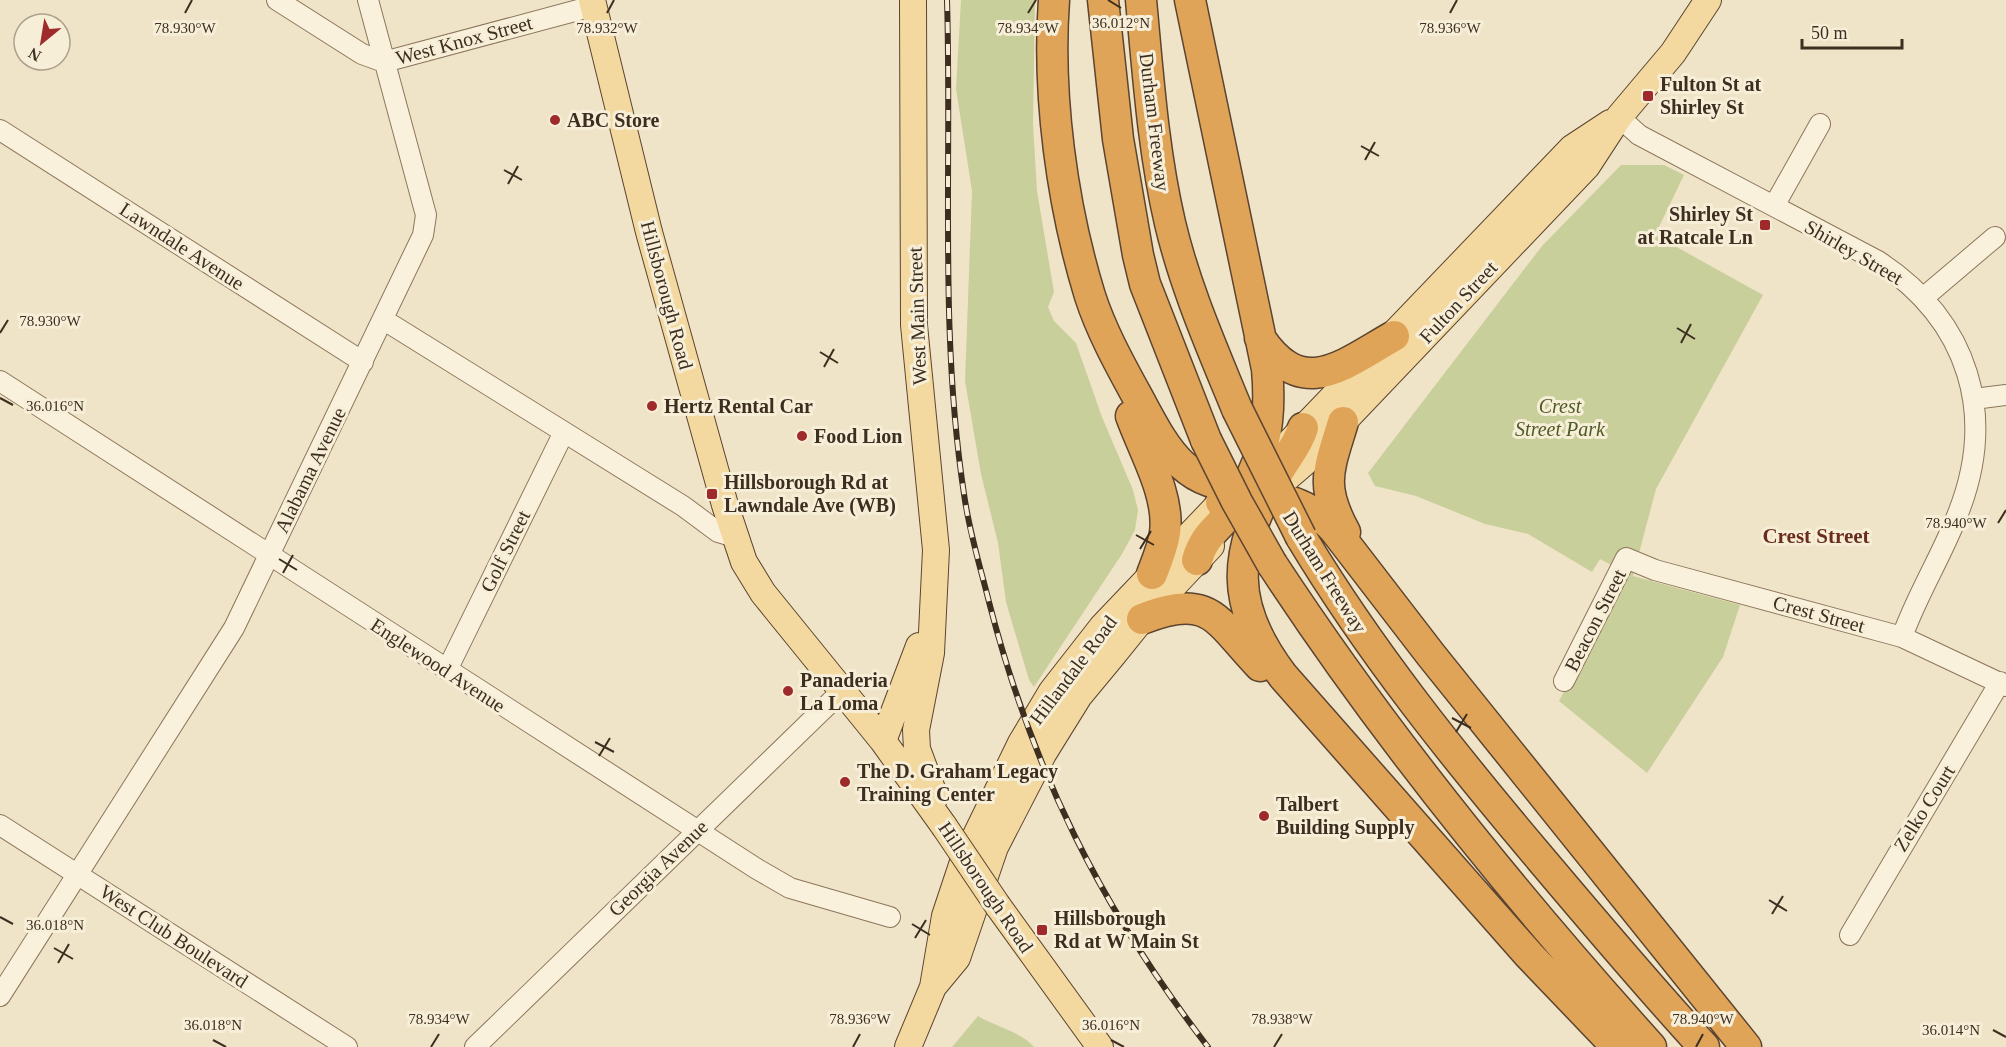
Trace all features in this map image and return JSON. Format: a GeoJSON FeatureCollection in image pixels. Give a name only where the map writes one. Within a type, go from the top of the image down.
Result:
{"type":"FeatureCollection","features":[{"type":"Feature","properties":{"kind":"highway"},"geometry":{"type":"LineString","coordinates":[[1054,0],[1053,79],[1068,197],[1090,296],[1105,334],[1162,442],[1183,468],[1209,483],[1256,488],[1316,512],[1347,546],[1431,655],[1746,1047]]}},
{"type":"Feature","properties":{"kind":"highway","name":"Durham Freeway"},"geometry":{"type":"LineString","coordinates":[[1102,0],[1118,139],[1145,284],[1206,440],[1237,502],[1272,564],[1332,656],[1381,723],[1482,848],[1651,1047]]}},
{"type":"Feature","properties":{"kind":"highway","name":"Durham Freeway"},"geometry":{"type":"LineString","coordinates":[[1142,0],[1158,156],[1170,224],[1196,308],[1236,409],[1301,537],[1362,631],[1463,764],[1616,948],[1704,1047]]}},
{"type":"Feature","properties":{"kind":"highway"},"geometry":{"type":"LineString","coordinates":[[1190,0],[1260,338],[1270,403],[1242,582],[1245,604],[1252,627],[1262,648],[1329,728],[1528,955],[1617,1047]]}},
{"type":"Feature","properties":{"kind":"highway"},"geometry":{"type":"LineString","coordinates":[[1105,334],[1111,364],[1163,503],[1164,536],[1152,574]]}},
{"type":"Feature","properties":{"kind":"highway"},"geometry":{"type":"LineString","coordinates":[[1260,338],[1271,354],[1285,364],[1300,372],[1315,374],[1333,370],[1394,336]]}},
{"type":"Feature","properties":{"kind":"highway"},"geometry":{"type":"LineString","coordinates":[[1343,422],[1330,460],[1328,478],[1329,498],[1347,536],[1347,546]]}},
{"type":"Feature","properties":{"kind":"highway"},"geometry":{"type":"LineString","coordinates":[[1197,560],[1202,542],[1298,443],[1296,435]]}},
{"type":"Feature","properties":{"kind":"highway"},"geometry":{"type":"LineString","coordinates":[[1142,619],[1169,608],[1188,606],[1200,609],[1215,618],[1296,704],[1329,728]]}},
{"type":"Feature","properties":{"kind":"main road","name":"West Main Street"},"geometry":{"type":"LineString","coordinates":[[914,0],[914,325],[936,550],[931,653],[916,730],[917,749],[930,778],[944,826]]}},
{"type":"Feature","properties":{"kind":"main road","name":"Fulton Street"},"geometry":{"type":"LineString","coordinates":[[1256,488],[1343,422],[1587,166],[1619,117],[1658,74],[1708,0]]}},
{"type":"Feature","properties":{"kind":"main road","name":"Hillsborough Road"},"geometry":{"type":"LineString","coordinates":[[593,3],[649,232],[744,562],[757,584],[883,741],[1100,1047]]}},
{"type":"Feature","properties":{"kind":"main road","name":"Fulton Street"},"geometry":{"type":"LineString","coordinates":[[1296,435],[1394,336],[1572,148],[1619,117]]}},
{"type":"Feature","properties":{"kind":"main road","name":"Hillandale Road"},"geometry":{"type":"LineString","coordinates":[[909,1047],[933,987],[945,916],[963,862],[1021,742],[1052,691],[1081,653],[1152,574],[1256,488]]}},
{"type":"Feature","properties":{"kind":"main road","name":"Hillandale Road"},"geometry":{"type":"LineString","coordinates":[[933,987],[957,958],[995,847],[1043,754],[1079,696],[1142,619],[1197,560]]}},
{"type":"Feature","properties":{"kind":"main road","name":"West Main Street"},"geometry":{"type":"LineString","coordinates":[[883,741],[920,644],[931,630]]}},
{"type":"Feature","properties":{"kind":"street","name":"West Knox Street"},"geometry":{"type":"LineString","coordinates":[[277,0],[362,54],[384,62],[593,3]]}},
{"type":"Feature","properties":{"kind":"street","name":"Alabama Avenue"},"geometry":{"type":"LineString","coordinates":[[0,996],[234,628],[423,236],[426,215],[368,0]]}},
{"type":"Feature","properties":{"kind":"street","name":"Shirley Street"},"geometry":{"type":"LineString","coordinates":[[1619,117],[1639,135],[1878,261],[1904,278],[1936,312],[1956,345],[1974,399],[1976,448],[1965,494],[1902,637]]}},
{"type":"Feature","properties":{"kind":"street"},"geometry":{"type":"LineString","coordinates":[[1774,206],[1820,124]]}},
{"type":"Feature","properties":{"kind":"street","name":"Lawndale Avenue"},"geometry":{"type":"LineString","coordinates":[[0,130],[363,362]]}},
{"type":"Feature","properties":{"kind":"street"},"geometry":{"type":"LineString","coordinates":[[1923,298],[1995,237]]}},
{"type":"Feature","properties":{"kind":"street"},"geometry":{"type":"LineString","coordinates":[[384,320],[683,506],[734,532]]}},
{"type":"Feature","properties":{"kind":"street","name":"Englewood Avenue"},"geometry":{"type":"LineString","coordinates":[[0,381],[790,888],[890,917]]}},
{"type":"Feature","properties":{"kind":"street"},"geometry":{"type":"LineString","coordinates":[[1974,399],[2006,395]]}},
{"type":"Feature","properties":{"kind":"street","name":"Golf Street"},"geometry":{"type":"LineString","coordinates":[[447,670],[564,432]]}},
{"type":"Feature","properties":{"kind":"street","name":"Crest Street"},"geometry":{"type":"LineString","coordinates":[[1626,558],[1655,570],[1902,637],[2003,684]]}},
{"type":"Feature","properties":{"kind":"street","name":"Beacon Street"},"geometry":{"type":"LineString","coordinates":[[1564,681],[1626,558]]}},
{"type":"Feature","properties":{"kind":"street","name":"Zelko Court"},"geometry":{"type":"LineString","coordinates":[[1850,935],[2003,684]]}},
{"type":"Feature","properties":{"kind":"street","name":"Georgia Avenue"},"geometry":{"type":"LineString","coordinates":[[476,1047],[843,690]]}},
{"type":"Feature","properties":{"kind":"street","name":"West Club Boulevard"},"geometry":{"type":"LineString","coordinates":[[0,825],[347,1047]]}},
{"type":"Feature","properties":{"kind":"green space"},"geometry":{"type":"Polygon","coordinates":[[[961,0],[1035,0],[1033,124],[1037,191],[1054,292],[1048,307],[1054,321],[1076,343],[1102,417],[1133,490],[1138,510],[1135,530],[1122,554],[1034,687],[1029,680],[1006,602],[998,543],[981,474],[965,381],[972,191],[956,89],[961,0]]]}},
{"type":"Feature","properties":{"kind":"green space","name":"Crest Street Park"},"geometry":{"type":"Polygon","coordinates":[[[1621,165],[1664,165],[1684,175],[1655,235],[1763,295],[1656,489],[1633,576],[1740,605],[1723,657],[1647,773],[1559,701],[1626,573],[1600,559],[1592,572],[1528,534],[1485,524],[1416,496],[1375,486],[1368,473],[1542,246],[1621,165]]]}},
{"type":"Feature","properties":{"kind":"green space"},"geometry":{"type":"Polygon","coordinates":[[[978,1016],[1015,1033],[1034,1047],[952,1047],[978,1016]]]}},
{"type":"Feature","properties":{"kind":"railway"},"geometry":{"type":"LineString","coordinates":[[947,0],[951,371],[964,494],[975,548],[1007,664],[1049,781],[1103,890],[1135,943],[1208,1047]]}},
{"type":"Feature","properties":{"kind":"place","name":"Fulton St at Shirley St"},"geometry":{"type":"Point","coordinates":[1648,96]}},
{"type":"Feature","properties":{"kind":"place","name":"ABC Store"},"geometry":{"type":"Point","coordinates":[555,120]}},
{"type":"Feature","properties":{"kind":"place","name":"Shirley St at Ratcale Ln"},"geometry":{"type":"Point","coordinates":[1765,225]}},
{"type":"Feature","properties":{"kind":"place","name":"Hertz Rental Car"},"geometry":{"type":"Point","coordinates":[652,406]}},
{"type":"Feature","properties":{"kind":"place","name":"Food Lion"},"geometry":{"type":"Point","coordinates":[802,436]}},
{"type":"Feature","properties":{"kind":"place","name":"Hillsborough Rd at Lawndale Ave (WB)"},"geometry":{"type":"Point","coordinates":[712,494]}},
{"type":"Feature","properties":{"kind":"place","name":"Panaderia La Loma"},"geometry":{"type":"Point","coordinates":[788,691]}},
{"type":"Feature","properties":{"kind":"place","name":"The D. Graham Legacy Training Center"},"geometry":{"type":"Point","coordinates":[845,782]}},
{"type":"Feature","properties":{"kind":"place","name":"Talbert Building Supply"},"geometry":{"type":"Point","coordinates":[1264,816]}},
{"type":"Feature","properties":{"kind":"place","name":"Hillsborough Rd at W Main St"},"geometry":{"type":"Point","coordinates":[1042,930]}},
{"type":"Feature","properties":{"kind":"district","name":"Crest Street"},"geometry":{"type":"Point","coordinates":[1816,536]}}]}
